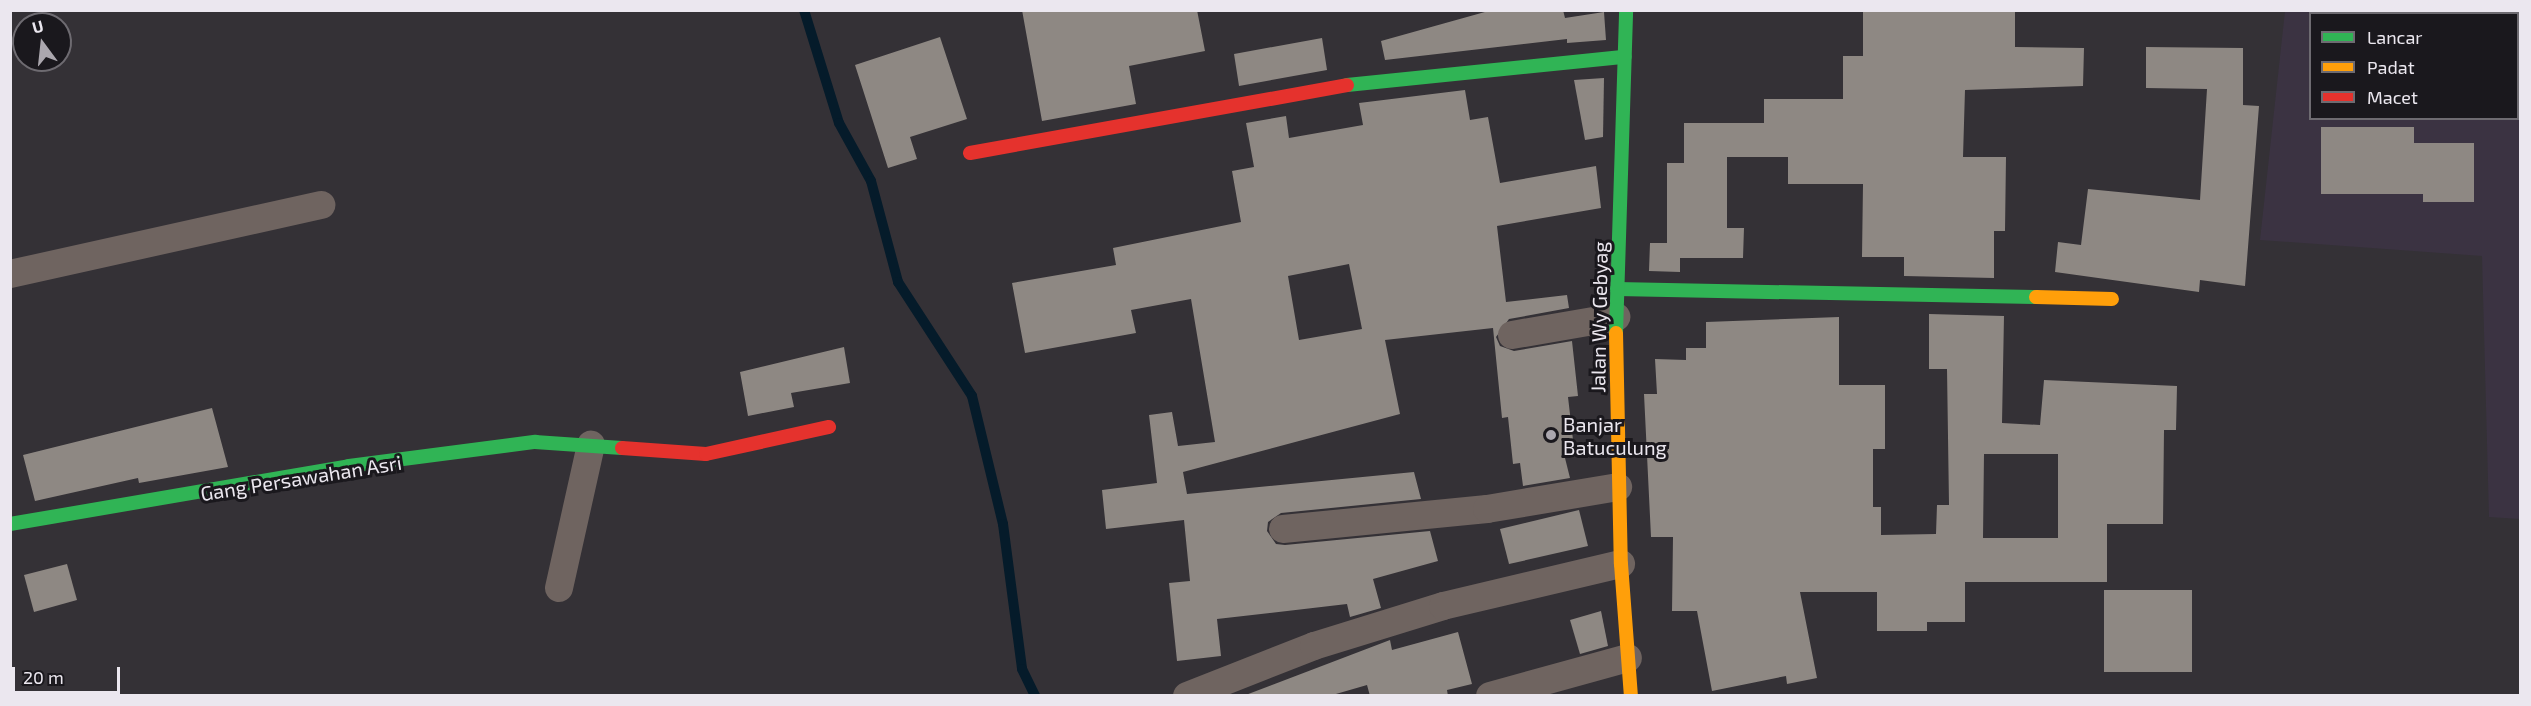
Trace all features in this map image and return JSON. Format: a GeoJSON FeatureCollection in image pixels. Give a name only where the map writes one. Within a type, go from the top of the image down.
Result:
{"type":"FeatureCollection","features":[{"type":"Feature","properties":{"kind":"street","name":"Jalan Wy Gebyag"},"geometry":{"type":"LineString","coordinates":[[1626,10],[1616,317],[1621,564],[1631,696]]}},
{"type":"Feature","properties":{"kind":"street"},"geometry":{"type":"LineString","coordinates":[[970,153],[1383,79],[1625,57]]}},
{"type":"Feature","properties":{"kind":"street"},"geometry":{"type":"LineString","coordinates":[[10,274],[321,205]]}},
{"type":"Feature","properties":{"kind":"street"},"geometry":{"type":"LineString","coordinates":[[1617,289],[2112,299]]}},
{"type":"Feature","properties":{"kind":"street"},"geometry":{"type":"LineString","coordinates":[[1512,335],[1616,317]]}},
{"type":"Feature","properties":{"kind":"street","name":"Gang Persawahan Asri"},"geometry":{"type":"LineString","coordinates":[[10,524],[349,466],[535,442],[706,454],[764,437],[829,427]]}},
{"type":"Feature","properties":{"kind":"street"},"geometry":{"type":"LineString","coordinates":[[560,588],[591,445]]}},
{"type":"Feature","properties":{"kind":"street"},"geometry":{"type":"LineString","coordinates":[[1283,529],[1486,509],[1618,487]]}},
{"type":"Feature","properties":{"kind":"street"},"geometry":{"type":"LineString","coordinates":[[1187,696],[1314,646],[1443,606],[1621,564]]}},
{"type":"Feature","properties":{"kind":"street"},"geometry":{"type":"LineString","coordinates":[[1490,696],[1629,658]]}},
{"type":"Feature","properties":{"kind":"shaded area"},"geometry":{"type":"Polygon","coordinates":[[[2285,11],[2520,11],[2520,519],[2489,517],[2482,256],[2260,240],[2285,11]]]}},
{"type":"Feature","properties":{"kind":"building"},"geometry":{"type":"Polygon","coordinates":[[[1022,10],[1197,10],[1205,51],[1129,66],[1136,104],[1042,121],[1022,10]]]}},
{"type":"Feature","properties":{"kind":"building"},"geometry":{"type":"Polygon","coordinates":[[[1492,10],[1563,10],[1565,18],[1604,12],[1606,40],[1567,43],[1567,39],[1385,60],[1381,41],[1492,10]]]}},
{"type":"Feature","properties":{"kind":"building"},"geometry":{"type":"Polygon","coordinates":[[[1863,10],[2015,10],[2015,47],[2084,48],[2083,86],[1965,90],[1963,157],[2006,157],[2005,231],[1994,231],[1994,278],[1904,276],[1904,257],[1862,257],[1863,184],[1788,184],[1788,157],[1727,157],[1727,228],[1744,228],[1743,258],[1680,258],[1680,272],[1649,271],[1650,243],[1667,243],[1667,163],[1684,163],[1684,123],[1764,123],[1764,99],[1843,99],[1843,56],[1863,56],[1863,10]]]}},
{"type":"Feature","properties":{"kind":"building"},"geometry":{"type":"Polygon","coordinates":[[[940,37],[967,119],[910,137],[917,159],[888,168],[855,65],[940,37]]]}},
{"type":"Feature","properties":{"kind":"building"},"geometry":{"type":"Polygon","coordinates":[[[1322,38],[1327,70],[1239,86],[1234,54],[1322,38]]]}},
{"type":"Feature","properties":{"kind":"building"},"geometry":{"type":"Polygon","coordinates":[[[2146,47],[2243,48],[2243,105],[2259,106],[2245,286],[2200,280],[2199,292],[2055,272],[2058,242],[2081,245],[2088,189],[2200,200],[2207,89],[2146,88],[2146,47]]]}},
{"type":"Feature","properties":{"kind":"building"},"geometry":{"type":"Polygon","coordinates":[[[1604,78],[1603,137],[1585,140],[1574,80],[1604,78]]]}},
{"type":"Feature","properties":{"kind":"building"},"geometry":{"type":"Polygon","coordinates":[[[1465,90],[1470,120],[1488,117],[1500,183],[1596,166],[1601,208],[1497,226],[1506,302],[1567,295],[1569,308],[1509,319],[1496,337],[1500,346],[1514,351],[1572,341],[1578,396],[1568,397],[1575,457],[1565,458],[1570,478],[1523,486],[1520,463],[1513,464],[1508,417],[1502,418],[1493,328],[1385,340],[1400,414],[1183,472],[1187,494],[1414,472],[1421,499],[1281,513],[1268,522],[1267,531],[1276,544],[1285,545],[1430,531],[1438,561],[1373,579],[1381,608],[1350,617],[1347,604],[1217,619],[1221,656],[1177,661],[1169,583],[1190,581],[1184,520],[1106,529],[1102,490],[1157,483],[1149,415],[1172,412],[1178,446],[1215,442],[1191,299],[1131,310],[1136,333],[1025,353],[1012,283],[1116,265],[1113,248],[1241,222],[1232,171],[1254,167],[1246,123],[1286,116],[1289,138],[1363,125],[1359,103],[1465,90]],[[1349,264],[1288,276],[1299,340],[1362,329],[1349,264]]]}},
{"type":"Feature","properties":{"kind":"building"},"geometry":{"type":"Polygon","coordinates":[[[2321,127],[2414,127],[2414,143],[2474,143],[2474,202],[2423,202],[2423,194],[2321,194],[2321,127]]]}},
{"type":"Feature","properties":{"kind":"building"},"geometry":{"type":"Polygon","coordinates":[[[1929,314],[2004,316],[2002,423],[2040,425],[2044,380],[2177,386],[2176,430],[2164,430],[2163,524],[2107,524],[2107,582],[1965,582],[1965,622],[1927,622],[1927,631],[1877,631],[1877,592],[1800,592],[1817,678],[1787,684],[1786,676],[1712,691],[1697,611],[1672,611],[1673,537],[1651,537],[1644,394],[1657,394],[1655,359],[1686,360],[1686,348],[1706,348],[1706,322],[1839,317],[1839,385],[1885,385],[1885,449],[1873,449],[1873,507],[1881,507],[1881,535],[1936,534],[1937,505],[1949,505],[1947,369],[1929,369],[1929,314]],[[1984,454],[1983,538],[2058,538],[2058,454],[1984,454]]]}},
{"type":"Feature","properties":{"kind":"building"},"geometry":{"type":"Polygon","coordinates":[[[844,347],[850,383],[791,393],[794,407],[748,416],[740,372],[844,347]]]}},
{"type":"Feature","properties":{"kind":"building"},"geometry":{"type":"Polygon","coordinates":[[[212,408],[228,467],[139,483],[138,478],[35,501],[23,455],[212,408]]]}},
{"type":"Feature","properties":{"kind":"building"},"geometry":{"type":"Polygon","coordinates":[[[1579,510],[1588,546],[1509,564],[1500,529],[1579,510]]]}},
{"type":"Feature","properties":{"kind":"building"},"geometry":{"type":"Polygon","coordinates":[[[67,564],[77,600],[34,612],[24,575],[67,564]]]}},
{"type":"Feature","properties":{"kind":"building"},"geometry":{"type":"Polygon","coordinates":[[[2104,590],[2192,590],[2192,672],[2104,672],[2104,590]]]}},
{"type":"Feature","properties":{"kind":"building"},"geometry":{"type":"Polygon","coordinates":[[[1601,611],[1608,646],[1580,654],[1570,620],[1601,611]]]}},
{"type":"Feature","properties":{"kind":"building"},"geometry":{"type":"Polygon","coordinates":[[[1458,632],[1472,684],[1447,690],[1448,696],[1370,696],[1367,685],[1329,696],[1243,696],[1390,640],[1392,650],[1458,632]]]}},
{"type":"Feature","properties":{"kind":"waterway"},"geometry":{"type":"LineString","coordinates":[[804,10],[839,123],[871,181],[898,282],[972,396],[1003,524],[1022,669],[1035,696]]}},
{"type":"Feature","properties":{"kind":"traffic: fast"},"geometry":{"type":"LineString","coordinates":[[1616,333],[1626,10]]}},
{"type":"Feature","properties":{"kind":"traffic: fast"},"geometry":{"type":"LineString","coordinates":[[1347,85],[1625,57]]}},
{"type":"Feature","properties":{"kind":"traffic: fast"},"geometry":{"type":"LineString","coordinates":[[1617,289],[2036,297]]}},
{"type":"Feature","properties":{"kind":"traffic: fast"},"geometry":{"type":"LineString","coordinates":[[10,524],[349,466],[535,442],[622,448]]}},
{"type":"Feature","properties":{"kind":"traffic: slow"},"geometry":{"type":"LineString","coordinates":[[2036,297],[2112,299]]}},
{"type":"Feature","properties":{"kind":"traffic: slow"},"geometry":{"type":"LineString","coordinates":[[1616,333],[1621,564],[1631,696]]}},
{"type":"Feature","properties":{"kind":"traffic: jam"},"geometry":{"type":"LineString","coordinates":[[970,153],[1347,85]]}},
{"type":"Feature","properties":{"kind":"traffic: jam"},"geometry":{"type":"LineString","coordinates":[[622,448],[706,454],[829,427]]}},
{"type":"Feature","properties":{"kind":"place","name":"Banjar Batuculung"},"geometry":{"type":"Point","coordinates":[1551,435]}}]}
